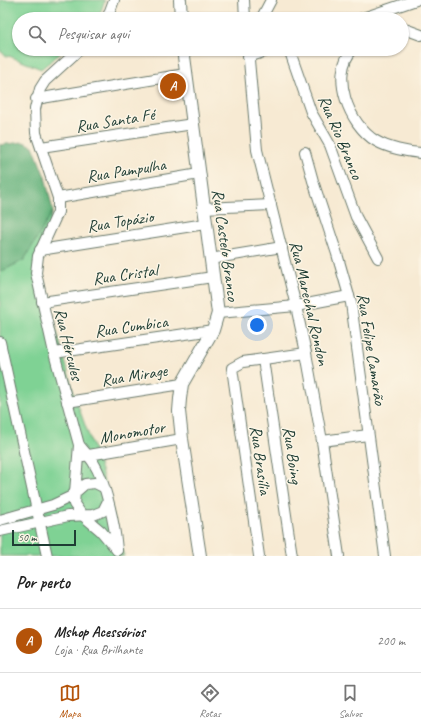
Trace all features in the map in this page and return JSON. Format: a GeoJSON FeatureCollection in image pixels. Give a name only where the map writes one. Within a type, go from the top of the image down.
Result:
{"type":"FeatureCollection","features":[{"type":"Feature","properties":{"kind":"street"},"geometry":{"type":"LineString","coordinates":[[109,12],[114,0]]}},
{"type":"Feature","properties":{"kind":"street"},"geometry":{"type":"LineString","coordinates":[[180,0],[181,12]]}},
{"type":"Feature","properties":{"kind":"street"},"geometry":{"type":"LineString","coordinates":[[244,0],[245,12]]}},
{"type":"Feature","properties":{"kind":"street"},"geometry":{"type":"LineString","coordinates":[[265,12],[271,0]]}},
{"type":"Feature","properties":{"kind":"street"},"geometry":{"type":"LineString","coordinates":[[394,12],[416,0]]}},
{"type":"Feature","properties":{"kind":"street"},"geometry":{"type":"LineString","coordinates":[[409,31],[421,34]]}},
{"type":"Feature","properties":{"kind":"street"},"geometry":{"type":"LineString","coordinates":[[58,198],[41,148],[36,127],[36,99],[40,89],[51,74],[72,56]]}},
{"type":"Feature","properties":{"kind":"street","name":"Rua Castelo Branco"},"geometry":{"type":"LineString","coordinates":[[184,56],[218,313],[213,330],[182,384],[179,411],[200,556]]}},
{"type":"Feature","properties":{"kind":"street","name":"Rua Marechal Rondon"},"geometry":{"type":"LineString","coordinates":[[248,56],[257,150],[282,247],[306,353],[322,440],[339,556]]}},
{"type":"Feature","properties":{"kind":"street","name":"Rua Rio Branco"},"geometry":{"type":"LineString","coordinates":[[291,56],[310,112],[330,145],[356,217],[378,258]]}},
{"type":"Feature","properties":{"kind":"street"},"geometry":{"type":"LineString","coordinates":[[348,56],[345,60],[343,72],[343,87],[350,111],[360,127],[370,137],[384,145],[421,153]]}},
{"type":"Feature","properties":{"kind":"street"},"geometry":{"type":"LineString","coordinates":[[36,99],[185,74]]}},
{"type":"Feature","properties":{"kind":"street","name":"Rua Santa Fé"},"geometry":{"type":"LineString","coordinates":[[41,148],[193,124]]}},
{"type":"Feature","properties":{"kind":"street","name":"Rua Felipe Camarão"},"geometry":{"type":"LineString","coordinates":[[305,152],[350,296],[362,376],[368,435],[385,556]]}},
{"type":"Feature","properties":{"kind":"street","name":"Rua Pampulha"},"geometry":{"type":"LineString","coordinates":[[58,198],[199,174]]}},
{"type":"Feature","properties":{"kind":"street","name":"Rua Hércules"},"geometry":{"type":"LineString","coordinates":[[58,198],[58,212],[54,224],[40,250],[36,273],[54,353],[79,445],[84,456],[98,470],[113,523],[117,553]]}},
{"type":"Feature","properties":{"kind":"street"},"geometry":{"type":"LineString","coordinates":[[203,208],[271,205]]}},
{"type":"Feature","properties":{"kind":"street","name":"Rua Topázio"},"geometry":{"type":"LineString","coordinates":[[40,250],[205,224]]}},
{"type":"Feature","properties":{"kind":"street"},"geometry":{"type":"LineString","coordinates":[[210,260],[282,247]]}},
{"type":"Feature","properties":{"kind":"street","name":"Rua Cristal"},"geometry":{"type":"LineString","coordinates":[[42,302],[213,277]]}},
{"type":"Feature","properties":{"kind":"street"},"geometry":{"type":"LineString","coordinates":[[218,313],[296,306],[350,296]]}},
{"type":"Feature","properties":{"kind":"street","name":"Rua Cumbica"},"geometry":{"type":"LineString","coordinates":[[54,353],[213,330]]}},
{"type":"Feature","properties":{"kind":"street"},"geometry":{"type":"LineString","coordinates":[[0,342],[46,556]]}},
{"type":"Feature","properties":{"kind":"street"},"geometry":{"type":"LineString","coordinates":[[263,359],[306,353]]}},
{"type":"Feature","properties":{"kind":"street","name":"Rua Brasília"},"geometry":{"type":"LineString","coordinates":[[259,556],[232,368],[244,362],[263,359]]}},
{"type":"Feature","properties":{"kind":"street","name":"Rua Boing"},"geometry":{"type":"LineString","coordinates":[[263,359],[292,556]]}},
{"type":"Feature","properties":{"kind":"street","name":"Rua Mirage"},"geometry":{"type":"LineString","coordinates":[[67,402],[182,384]]}},
{"type":"Feature","properties":{"kind":"street"},"geometry":{"type":"LineString","coordinates":[[322,440],[368,435]]}},
{"type":"Feature","properties":{"kind":"street","name":"Monomotor"},"geometry":{"type":"LineString","coordinates":[[84,456],[182,439]]}},
{"type":"Feature","properties":{"kind":"street"},"geometry":{"type":"LineString","coordinates":[[74,494],[78,474],[84,456]]}},
{"type":"Feature","properties":{"kind":"street"},"geometry":{"type":"LineString","coordinates":[[0,520],[36,511],[62,501],[74,494],[85,484],[95,483],[103,487]]}},
{"type":"Feature","properties":{"kind":"street","name":"Rua Hércules"},"geometry":{"type":"LineString","coordinates":[[74,494],[74,504],[82,514],[95,524],[117,553]]}},
{"type":"Feature","properties":{"kind":"street"},"geometry":{"type":"LineString","coordinates":[[0,531],[82,514],[93,515],[99,513],[108,503]]}},
{"type":"Feature","properties":{"kind":"green space"},"geometry":{"type":"Polygon","coordinates":[[[0,0],[105,0],[101,12],[12,12],[12,56],[57,56],[41,69],[9,56],[8,57],[0,51],[0,0]]]}},
{"type":"Feature","properties":{"kind":"green space"},"geometry":{"type":"Polygon","coordinates":[[[23,142],[33,146],[45,177],[53,211],[24,260],[0,272],[0,145],[23,142]]]}},
{"type":"Feature","properties":{"kind":"green space"},"geometry":{"type":"Polygon","coordinates":[[[53,211],[39,268],[75,397],[101,470],[124,556],[0,556],[0,272],[24,260],[53,211]]]}},
{"type":"Feature","properties":{"kind":"place","name":"Mshop Acessórios"},"geometry":{"type":"Point","coordinates":[173,86]}}]}
